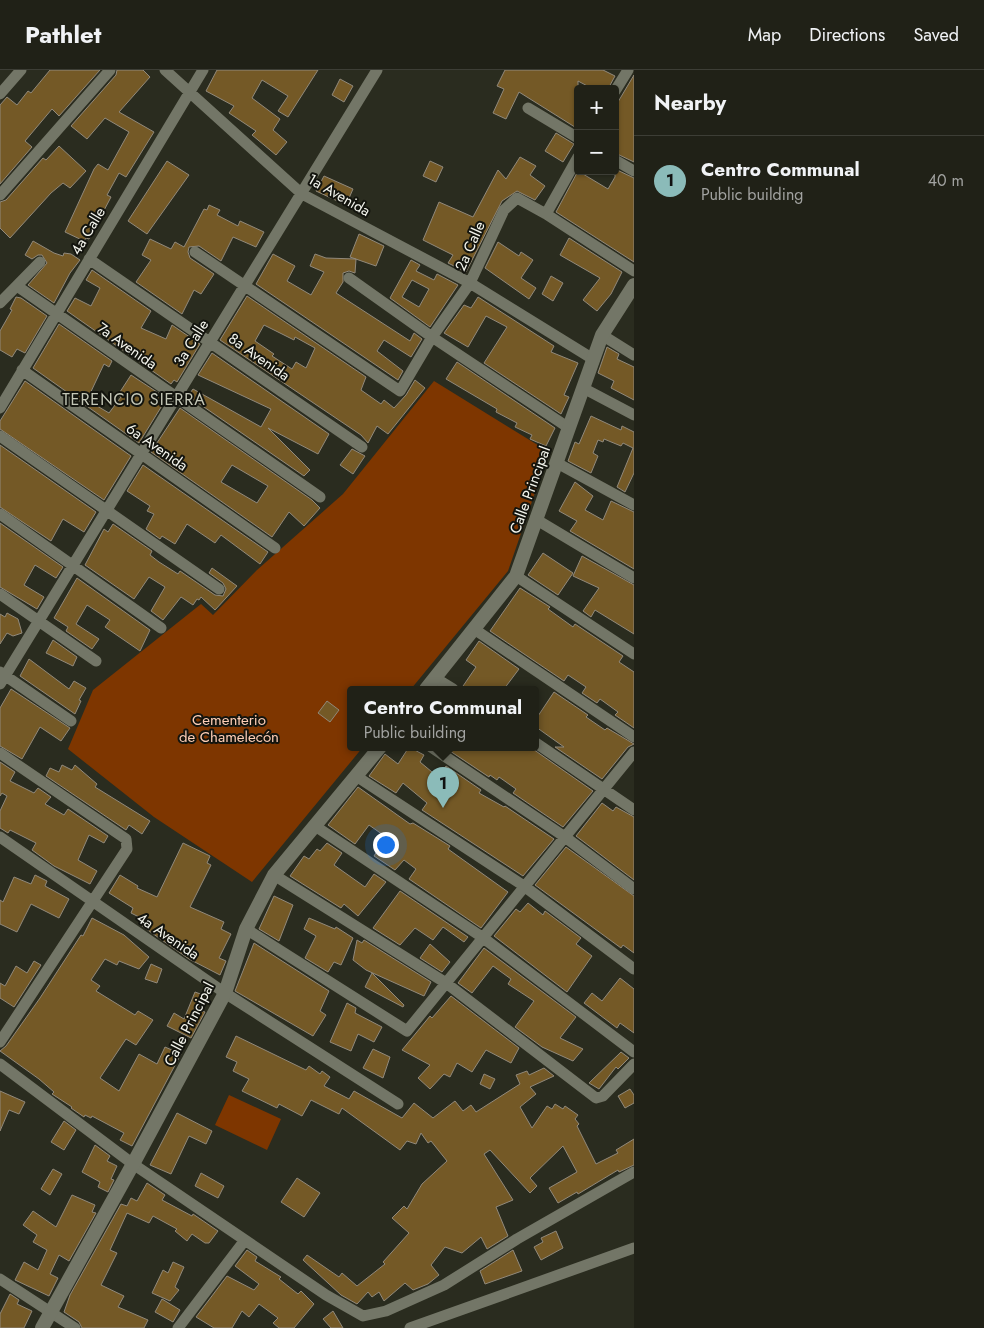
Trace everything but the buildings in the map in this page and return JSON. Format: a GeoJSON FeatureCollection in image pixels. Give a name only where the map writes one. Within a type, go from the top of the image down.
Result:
{"type":"FeatureCollection","features":[{"type":"Feature","properties":{"kind":"street"},"geometry":{"type":"LineString","coordinates":[[0,94],[21,70]]}},
{"type":"Feature","properties":{"kind":"street"},"geometry":{"type":"LineString","coordinates":[[0,196],[110,70]]}},
{"type":"Feature","properties":{"kind":"street","name":"1a Avenida"},"geometry":{"type":"LineString","coordinates":[[165,70],[302,194],[470,283],[593,359]]}},
{"type":"Feature","properties":{"kind":"street","name":"4a Calle"},"geometry":{"type":"LineString","coordinates":[[0,408],[203,70]]}},
{"type":"Feature","properties":{"kind":"street","name":"3a Calle"},"geometry":{"type":"LineString","coordinates":[[2,677],[246,286],[377,70]]}},
{"type":"Feature","properties":{"kind":"street"},"geometry":{"type":"LineString","coordinates":[[619,85],[628,72]]}},
{"type":"Feature","properties":{"kind":"street"},"geometry":{"type":"LineString","coordinates":[[528,108],[574,136]]}},
{"type":"Feature","properties":{"kind":"street"},"geometry":{"type":"LineString","coordinates":[[619,162],[634,171]]}},
{"type":"Feature","properties":{"kind":"street"},"geometry":{"type":"LineString","coordinates":[[574,164],[546,214],[634,271]]}},
{"type":"Feature","properties":{"kind":"street","name":"2a Calle"},"geometry":{"type":"LineString","coordinates":[[246,286],[400,391],[432,337],[470,283],[504,210],[517,198],[546,214]]}},
{"type":"Feature","properties":{"kind":"street"},"geometry":{"type":"LineString","coordinates":[[195,252],[246,286]]}},
{"type":"Feature","properties":{"kind":"street","name":"8a Avenida"},"geometry":{"type":"LineString","coordinates":[[89,259],[362,447]]}},
{"type":"Feature","properties":{"kind":"street"},"geometry":{"type":"LineString","coordinates":[[0,303],[40,262]]}},
{"type":"Feature","properties":{"kind":"street"},"geometry":{"type":"LineString","coordinates":[[349,278],[432,337],[569,428]]}},
{"type":"Feature","properties":{"kind":"street","name":"Calle Principal"},"geometry":{"type":"LineString","coordinates":[[428,686],[516,576],[602,335],[634,285]]}},
{"type":"Feature","properties":{"kind":"street","name":"7a Avenida"},"geometry":{"type":"LineString","coordinates":[[16,286],[320,497]]}},
{"type":"Feature","properties":{"kind":"street"},"geometry":{"type":"LineString","coordinates":[[602,335],[634,355]]}},
{"type":"Feature","properties":{"kind":"street","name":"6a Avenida"},"geometry":{"type":"LineString","coordinates":[[22,370],[275,548]]}},
{"type":"Feature","properties":{"kind":"street"},"geometry":{"type":"LineString","coordinates":[[584,388],[634,414]]}},
{"type":"Feature","properties":{"kind":"street"},"geometry":{"type":"LineString","coordinates":[[0,436],[219,589]]}},
{"type":"Feature","properties":{"kind":"street"},"geometry":{"type":"LineString","coordinates":[[557,463],[634,505]]}},
{"type":"Feature","properties":{"kind":"street"},"geometry":{"type":"LineString","coordinates":[[0,514],[160,628]]}},
{"type":"Feature","properties":{"kind":"street"},"geometry":{"type":"LineString","coordinates":[[537,520],[634,578]]}},
{"type":"Feature","properties":{"kind":"street"},"geometry":{"type":"LineString","coordinates":[[516,576],[634,654]]}},
{"type":"Feature","properties":{"kind":"street"},"geometry":{"type":"LineString","coordinates":[[0,594],[96,661]]}},
{"type":"Feature","properties":{"kind":"street"},"geometry":{"type":"LineString","coordinates":[[474,629],[634,737]]}},
{"type":"Feature","properties":{"kind":"street"},"geometry":{"type":"LineString","coordinates":[[2,677],[71,721]]}},
{"type":"Feature","properties":{"kind":"street"},"geometry":{"type":"LineString","coordinates":[[435,678],[448,686]]}},
{"type":"Feature","properties":{"kind":"street"},"geometry":{"type":"LineString","coordinates":[[539,745],[605,788],[634,810]]}},
{"type":"Feature","properties":{"kind":"street","name":"Calle Principal"},"geometry":{"type":"LineString","coordinates":[[42,1328],[134,1164],[225,993],[246,929],[274,875],[377,751]]}},
{"type":"Feature","properties":{"kind":"street"},"geometry":{"type":"LineString","coordinates":[[438,751],[565,836],[634,889]]}},
{"type":"Feature","properties":{"kind":"street"},"geometry":{"type":"LineString","coordinates":[[246,929],[404,1031],[410,1029],[482,937],[634,752]]}},
{"type":"Feature","properties":{"kind":"street"},"geometry":{"type":"LineString","coordinates":[[0,753],[126,839],[127,849],[0,1042]]}},
{"type":"Feature","properties":{"kind":"street"},"geometry":{"type":"LineString","coordinates":[[356,776],[524,886],[634,969]]}},
{"type":"Feature","properties":{"kind":"street"},"geometry":{"type":"LineString","coordinates":[[315,826],[482,937],[634,1052]]}},
{"type":"Feature","properties":{"kind":"street","name":"4a Avenida"},"geometry":{"type":"LineString","coordinates":[[0,837],[91,902],[225,993],[398,1104]]}},
{"type":"Feature","properties":{"kind":"street"},"geometry":{"type":"LineString","coordinates":[[274,875],[446,983],[596,1098],[603,1096],[634,1064]]}},
{"type":"Feature","properties":{"kind":"street"},"geometry":{"type":"LineString","coordinates":[[0,1064],[134,1164],[326,1296],[363,1316],[386,1312],[444,1284],[517,1238],[634,1172]]}},
{"type":"Feature","properties":{"kind":"street"},"geometry":{"type":"LineString","coordinates":[[178,1328],[245,1240]]}},
{"type":"Feature","properties":{"kind":"street"},"geometry":{"type":"LineString","coordinates":[[410,1328],[633,1247]]}},
{"type":"Feature","properties":{"kind":"street"},"geometry":{"type":"LineString","coordinates":[[0,1279],[76,1328]]}},
{"type":"Feature","properties":{"kind":"green space","name":"Cementerio de Chamelecón"},"geometry":{"type":"Polygon","coordinates":[[[434,381],[549,452],[508,571],[413,686],[347,686],[347,751],[360,751],[252,882],[154,817],[68,749],[93,690],[201,604],[213,615],[257,570],[343,494],[434,381]]]}},
{"type":"Feature","properties":{"kind":"green space"},"geometry":{"type":"Polygon","coordinates":[[[229,1095],[281,1119],[267,1150],[215,1125],[229,1095]]]}},
{"type":"Feature","properties":{"kind":"place","name":"Centro Communal"},"geometry":{"type":"Point","coordinates":[443,808]}},
{"type":"Feature","properties":{"kind":"district","name":"TERENCIO SIERRA"},"geometry":{"type":"Point","coordinates":[134,399]}}]}
